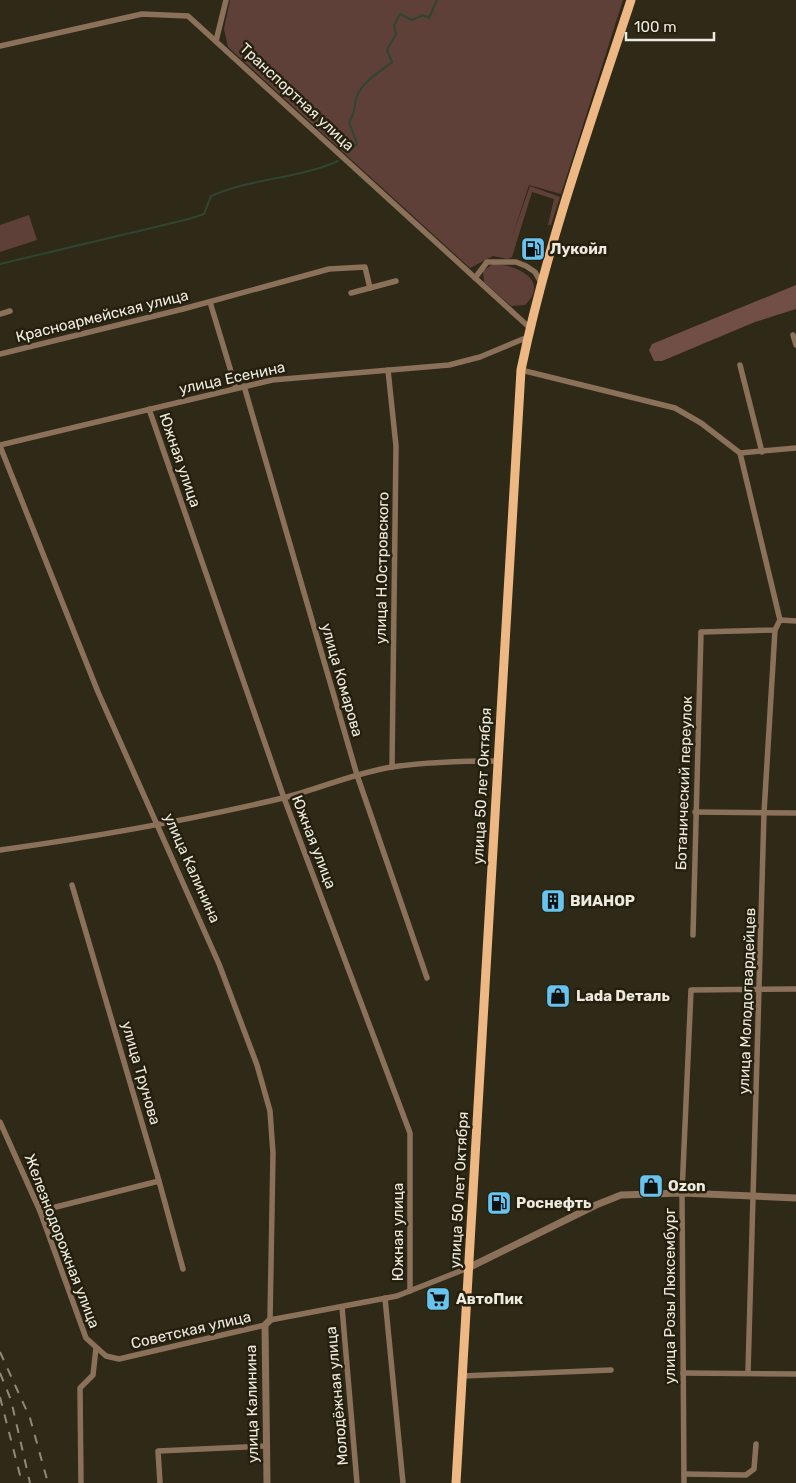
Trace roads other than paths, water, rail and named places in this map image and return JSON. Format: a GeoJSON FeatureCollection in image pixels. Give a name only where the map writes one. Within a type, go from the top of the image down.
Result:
{"type":"FeatureCollection","features":[{"type":"Feature","properties":{"kind":"main road","name":"улица 50 лет Октября"},"geometry":{"type":"LineString","coordinates":[[456,1483],[521,370],[542,284],[631,0]]}},
{"type":"Feature","properties":{"kind":"street"},"geometry":{"type":"LineString","coordinates":[[216,41],[226,0]]}},
{"type":"Feature","properties":{"kind":"street","name":"Транспортная улица"},"geometry":{"type":"LineString","coordinates":[[0,46],[142,14],[188,16],[476,278],[529,332]]}},
{"type":"Feature","properties":{"kind":"street"},"geometry":{"type":"LineString","coordinates":[[476,278],[487,262],[516,262],[531,268],[542,284]]}},
{"type":"Feature","properties":{"kind":"street","name":"Красноармейская улица"},"geometry":{"type":"LineString","coordinates":[[0,354],[210,302],[329,269],[365,267],[370,288]]}},
{"type":"Feature","properties":{"kind":"street"},"geometry":{"type":"LineString","coordinates":[[351,293],[396,281]]}},
{"type":"Feature","properties":{"kind":"street"},"geometry":{"type":"LineString","coordinates":[[210,302],[236,388]]}},
{"type":"Feature","properties":{"kind":"street"},"geometry":{"type":"LineString","coordinates":[[0,314],[10,312]]}},
{"type":"Feature","properties":{"kind":"street","name":"улица Есенина"},"geometry":{"type":"LineString","coordinates":[[0,445],[272,380],[449,365],[480,357],[529,332]]}},
{"type":"Feature","properties":{"kind":"street"},"geometry":{"type":"LineString","coordinates":[[793,335],[796,345]]}},
{"type":"Feature","properties":{"kind":"street"},"geometry":{"type":"LineString","coordinates":[[740,365],[762,452]]}},
{"type":"Feature","properties":{"kind":"street","name":"улица Н.Островского"},"geometry":{"type":"LineString","coordinates":[[388,370],[396,446],[392,768]]}},
{"type":"Feature","properties":{"kind":"street"},"geometry":{"type":"LineString","coordinates":[[521,370],[675,408],[700,422],[740,454],[780,620],[775,630]]}},
{"type":"Feature","properties":{"kind":"street","name":"улица Комарова"},"geometry":{"type":"LineString","coordinates":[[244,386],[357,775],[427,978]]}},
{"type":"Feature","properties":{"kind":"street","name":"Южная улица"},"geometry":{"type":"LineString","coordinates":[[149,409],[284,798],[410,1133],[410,1291]]}},
{"type":"Feature","properties":{"kind":"street","name":"улица Калинина"},"geometry":{"type":"LineString","coordinates":[[0,445],[98,692],[220,964],[257,1065],[270,1111],[274,1153],[267,1323],[267,1483]]}},
{"type":"Feature","properties":{"kind":"street"},"geometry":{"type":"LineString","coordinates":[[740,454],[796,448]]}},
{"type":"Feature","properties":{"kind":"street"},"geometry":{"type":"LineString","coordinates":[[780,620],[796,622]]}},
{"type":"Feature","properties":{"kind":"street","name":"Ботанический переулок"},"geometry":{"type":"LineString","coordinates":[[693,935],[701,632],[775,630]]}},
{"type":"Feature","properties":{"kind":"street","name":"улица Молодогвардейцев"},"geometry":{"type":"LineString","coordinates":[[748,1372],[751,1197],[754,1186],[764,813],[775,630]]}},
{"type":"Feature","properties":{"kind":"street"},"geometry":{"type":"LineString","coordinates":[[0,850],[157,824],[284,798],[357,775],[392,768],[450,762],[498,761]]}},
{"type":"Feature","properties":{"kind":"street"},"geometry":{"type":"LineString","coordinates":[[695,812],[796,813]]}},
{"type":"Feature","properties":{"kind":"street","name":"улица Трунова"},"geometry":{"type":"LineString","coordinates":[[72,884],[159,1181],[183,1270]]}},
{"type":"Feature","properties":{"kind":"street"},"geometry":{"type":"LineString","coordinates":[[760,988],[796,989]]}},
{"type":"Feature","properties":{"kind":"street","name":"улица Розы Люксембург"},"geometry":{"type":"LineString","coordinates":[[684,1483],[682,1194],[691,990],[760,988]]}},
{"type":"Feature","properties":{"kind":"street","name":"Железнодорожная улица"},"geometry":{"type":"LineString","coordinates":[[0,1122],[40,1211],[86,1338],[96,1348],[93,1375],[80,1388],[81,1483]]}},
{"type":"Feature","properties":{"kind":"street"},"geometry":{"type":"LineString","coordinates":[[40,1211],[159,1181]]}},
{"type":"Feature","properties":{"kind":"street"},"geometry":{"type":"LineString","coordinates":[[468,1268],[596,1205],[622,1195],[682,1194],[796,1198]]}},
{"type":"Feature","properties":{"kind":"street","name":"Советская улица"},"geometry":{"type":"LineString","coordinates":[[96,1348],[106,1356],[119,1359],[267,1323],[386,1298],[410,1291],[468,1268]]}},
{"type":"Feature","properties":{"kind":"street","name":"Южная улица"},"geometry":{"type":"LineString","coordinates":[[386,1298],[403,1483]]}},
{"type":"Feature","properties":{"kind":"street","name":"Молодёжная улица"},"geometry":{"type":"LineString","coordinates":[[342,1307],[357,1483]]}},
{"type":"Feature","properties":{"kind":"street"},"geometry":{"type":"LineString","coordinates":[[462,1376],[611,1370]]}},
{"type":"Feature","properties":{"kind":"street"},"geometry":{"type":"LineString","coordinates":[[683,1373],[748,1372],[796,1374]]}},
{"type":"Feature","properties":{"kind":"street"},"geometry":{"type":"LineString","coordinates":[[684,1474],[746,1475],[754,1469],[756,1444]]}},
{"type":"Feature","properties":{"kind":"street"},"geometry":{"type":"LineString","coordinates":[[160,1483],[158,1451],[267,1446]]}},
{"type":"Feature","properties":{"kind":"waterway"},"geometry":{"type":"LineString","coordinates":[[349,150],[357,144],[349,122],[357,96],[368,81],[392,62],[387,50],[396,34],[394,25],[400,14],[412,20],[423,15],[429,18],[437,0]]}},
{"type":"Feature","properties":{"kind":"waterway"},"geometry":{"type":"LineString","coordinates":[[0,264],[189,219],[204,214],[211,196],[243,185],[307,172],[338,161]]}},
{"type":"Feature","properties":{"kind":"railway"},"geometry":{"type":"LineString","coordinates":[[0,1352],[30,1418],[48,1483]]}},
{"type":"Feature","properties":{"kind":"railway"},"geometry":{"type":"LineString","coordinates":[[0,1373],[11,1400],[30,1483]]}},
{"type":"Feature","properties":{"kind":"railway"},"geometry":{"type":"LineString","coordinates":[[0,1397],[22,1483]]}},
{"type":"Feature","properties":{"kind":"place","name":"Лукойл"},"geometry":{"type":"Point","coordinates":[533,249]}},
{"type":"Feature","properties":{"kind":"place","name":"ВИАНОР"},"geometry":{"type":"Point","coordinates":[553,901]}},
{"type":"Feature","properties":{"kind":"place","name":"Lada Dеталь"},"geometry":{"type":"Point","coordinates":[558,996]}},
{"type":"Feature","properties":{"kind":"place","name":"Ozon"},"geometry":{"type":"Point","coordinates":[651,1186]}},
{"type":"Feature","properties":{"kind":"place","name":"Роснефть"},"geometry":{"type":"Point","coordinates":[499,1203]}},
{"type":"Feature","properties":{"kind":"place","name":"АвтоПик"},"geometry":{"type":"Point","coordinates":[438,1299]}}]}
